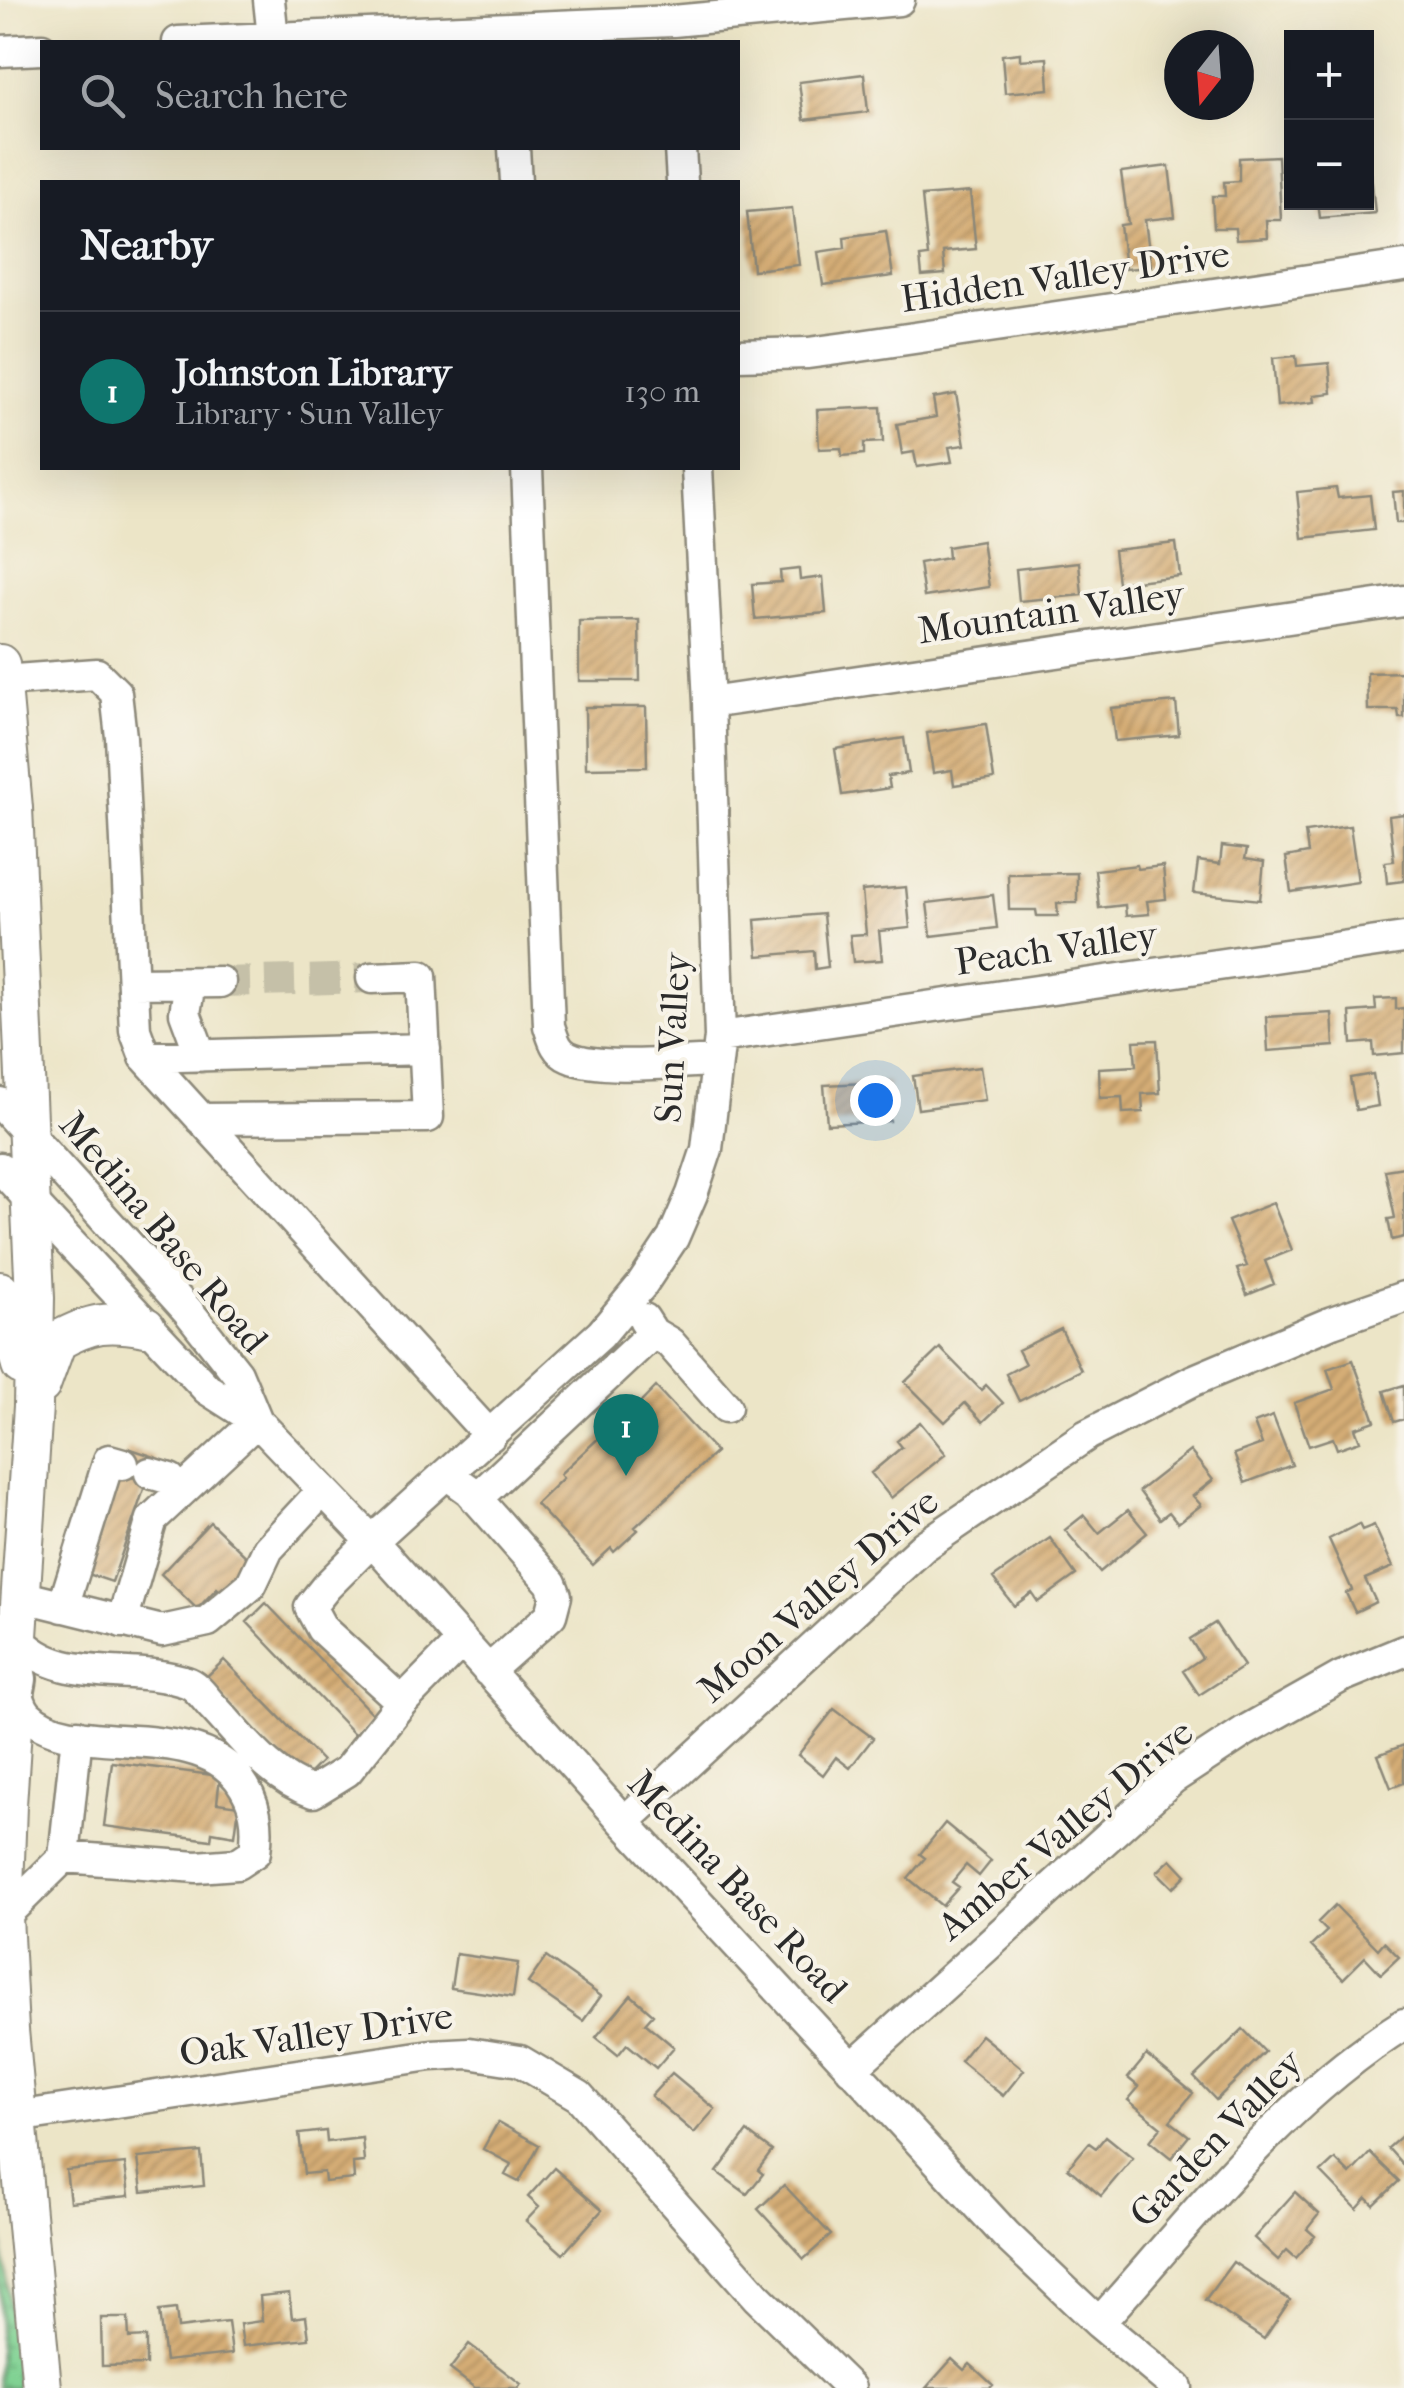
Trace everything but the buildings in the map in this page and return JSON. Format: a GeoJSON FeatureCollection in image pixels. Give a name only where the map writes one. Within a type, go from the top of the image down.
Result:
{"type":"FeatureCollection","features":[{"type":"Feature","properties":{"kind":"highway"},"geometry":{"type":"LineString","coordinates":[[0,1762],[16,1659]]}},
{"type":"Feature","properties":{"kind":"main road"},"geometry":{"type":"LineString","coordinates":[[1,672],[13,808],[34,1298],[33,1406],[6,1805],[4,1917],[16,2117],[42,2388]]}},
{"type":"Feature","properties":{"kind":"main road"},"geometry":{"type":"LineString","coordinates":[[0,856],[13,808]]}},
{"type":"Feature","properties":{"kind":"main road"},"geometry":{"type":"LineString","coordinates":[[0,1291],[33,1406]]}},
{"type":"Feature","properties":{"kind":"main road"},"geometry":{"type":"LineString","coordinates":[[33,1406],[57,1341],[84,1326],[114,1322],[146,1328]]}},
{"type":"Feature","properties":{"kind":"street"},"geometry":{"type":"LineString","coordinates":[[269,0],[273,38]]}},
{"type":"Feature","properties":{"kind":"street"},"geometry":{"type":"LineString","coordinates":[[226,40],[510,35],[899,0]]}},
{"type":"Feature","properties":{"kind":"street"},"geometry":{"type":"LineString","coordinates":[[0,52],[40,49]]}},
{"type":"Feature","properties":{"kind":"street"},"geometry":{"type":"LineString","coordinates":[[514,150],[516,180]]}},
{"type":"Feature","properties":{"kind":"street"},"geometry":{"type":"LineString","coordinates":[[680,150],[682,180]]}},
{"type":"Feature","properties":{"kind":"street","name":"Hidden Valley Drive"},"geometry":{"type":"LineString","coordinates":[[740,355],[853,347],[1404,266]]}},
{"type":"Feature","properties":{"kind":"street","name":"Peach Valley"},"geometry":{"type":"LineString","coordinates":[[527,470],[549,1026],[556,1046],[568,1057],[601,1063],[718,1049],[1404,938]]}},
{"type":"Feature","properties":{"kind":"street","name":"Sun Valley"},"geometry":{"type":"LineString","coordinates":[[402,1702],[322,1629],[310,1607],[372,1541],[602,1334],[673,1238],[706,1148],[718,1049],[709,703],[697,470]]}},
{"type":"Feature","properties":{"kind":"street","name":"Mountain Valley"},"geometry":{"type":"LineString","coordinates":[[709,703],[1404,601]]}},
{"type":"Feature","properties":{"kind":"street"},"geometry":{"type":"LineString","coordinates":[[1,672],[97,674],[116,693],[122,737],[135,1030],[146,1058],[490,1436]]}},
{"type":"Feature","properties":{"kind":"street"},"geometry":{"type":"LineString","coordinates":[[201,1119],[428,1117],[421,976],[372,978]]}},
{"type":"Feature","properties":{"kind":"street"},"geometry":{"type":"LineString","coordinates":[[132,983],[205,982],[186,1013],[201,1056]]}},
{"type":"Feature","properties":{"kind":"street"},"geometry":{"type":"LineString","coordinates":[[146,1058],[425,1049]]}},
{"type":"Feature","properties":{"kind":"street","name":"Medina Base Road"},"geometry":{"type":"LineString","coordinates":[[0,1103],[188,1311],[236,1373],[257,1420]]}},
{"type":"Feature","properties":{"kind":"street","name":"Medina Base Road"},"geometry":{"type":"LineString","coordinates":[[0,1168],[207,1389],[257,1420],[324,1490],[1006,2235],[1099,2323],[1177,2388]]}},
{"type":"Feature","properties":{"kind":"street","name":"Moon Valley Drive"},"geometry":{"type":"LineString","coordinates":[[624,1822],[924,1546],[1087,1435],[1192,1381],[1332,1322],[1404,1297]]}},
{"type":"Feature","properties":{"kind":"street"},"geometry":{"type":"LineString","coordinates":[[628,1302],[653,1333],[670,1342],[726,1408]]}},
{"type":"Feature","properties":{"kind":"street"},"geometry":{"type":"LineString","coordinates":[[476,1499],[653,1333]]}},
{"type":"Feature","properties":{"kind":"street"},"geometry":{"type":"LineString","coordinates":[[122,1622],[152,1519],[257,1420]]}},
{"type":"Feature","properties":{"kind":"street"},"geometry":{"type":"LineString","coordinates":[[63,1608],[109,1460],[170,1479],[179,1493]]}},
{"type":"Feature","properties":{"kind":"street"},"geometry":{"type":"LineString","coordinates":[[447,1474],[476,1499],[551,1583],[556,1596],[551,1615],[488,1671]]}},
{"type":"Feature","properties":{"kind":"street"},"geometry":{"type":"LineString","coordinates":[[20,1596],[162,1631],[208,1622],[251,1585],[268,1549],[324,1490]]}},
{"type":"Feature","properties":{"kind":"street"},"geometry":{"type":"LineString","coordinates":[[64,1857],[197,1867],[237,1864],[255,1852],[259,1828],[247,1790],[232,1770],[210,1757],[172,1744],[77,1735],[49,1728],[25,1712],[16,1659],[33,1655],[50,1663],[190,1682],[266,1764],[293,1786],[314,1792],[347,1771],[402,1702],[462,1641]]}},
{"type":"Feature","properties":{"kind":"street","name":"Amber Valley Drive"},"geometry":{"type":"LineString","coordinates":[[851,2069],[1172,1780],[1246,1731],[1341,1678],[1404,1651]]}},
{"type":"Feature","properties":{"kind":"street"},"geometry":{"type":"LineString","coordinates":[[4,1917],[64,1857],[77,1735]]}},
{"type":"Feature","properties":{"kind":"street","name":"Garden Valley"},"geometry":{"type":"LineString","coordinates":[[1099,2323],[1234,2172],[1332,2073],[1404,2024]]}},
{"type":"Feature","properties":{"kind":"street","name":"Oak Valley Drive"},"geometry":{"type":"LineString","coordinates":[[16,2117],[431,2055],[469,2053],[520,2061],[580,2096],[757,2297],[850,2388]]}},
{"type":"Feature","properties":{"kind":"green space"},"geometry":{"type":"Polygon","coordinates":[[[0,2219],[19,2388],[0,2388],[0,2219]]]}},
{"type":"Feature","properties":{"kind":"tunnel"},"geometry":{"type":"LineString","coordinates":[[220,982],[372,978]]}},
{"type":"Feature","properties":{"kind":"place","name":"Johnston Library"},"geometry":{"type":"Point","coordinates":[626,1476]}}]}
